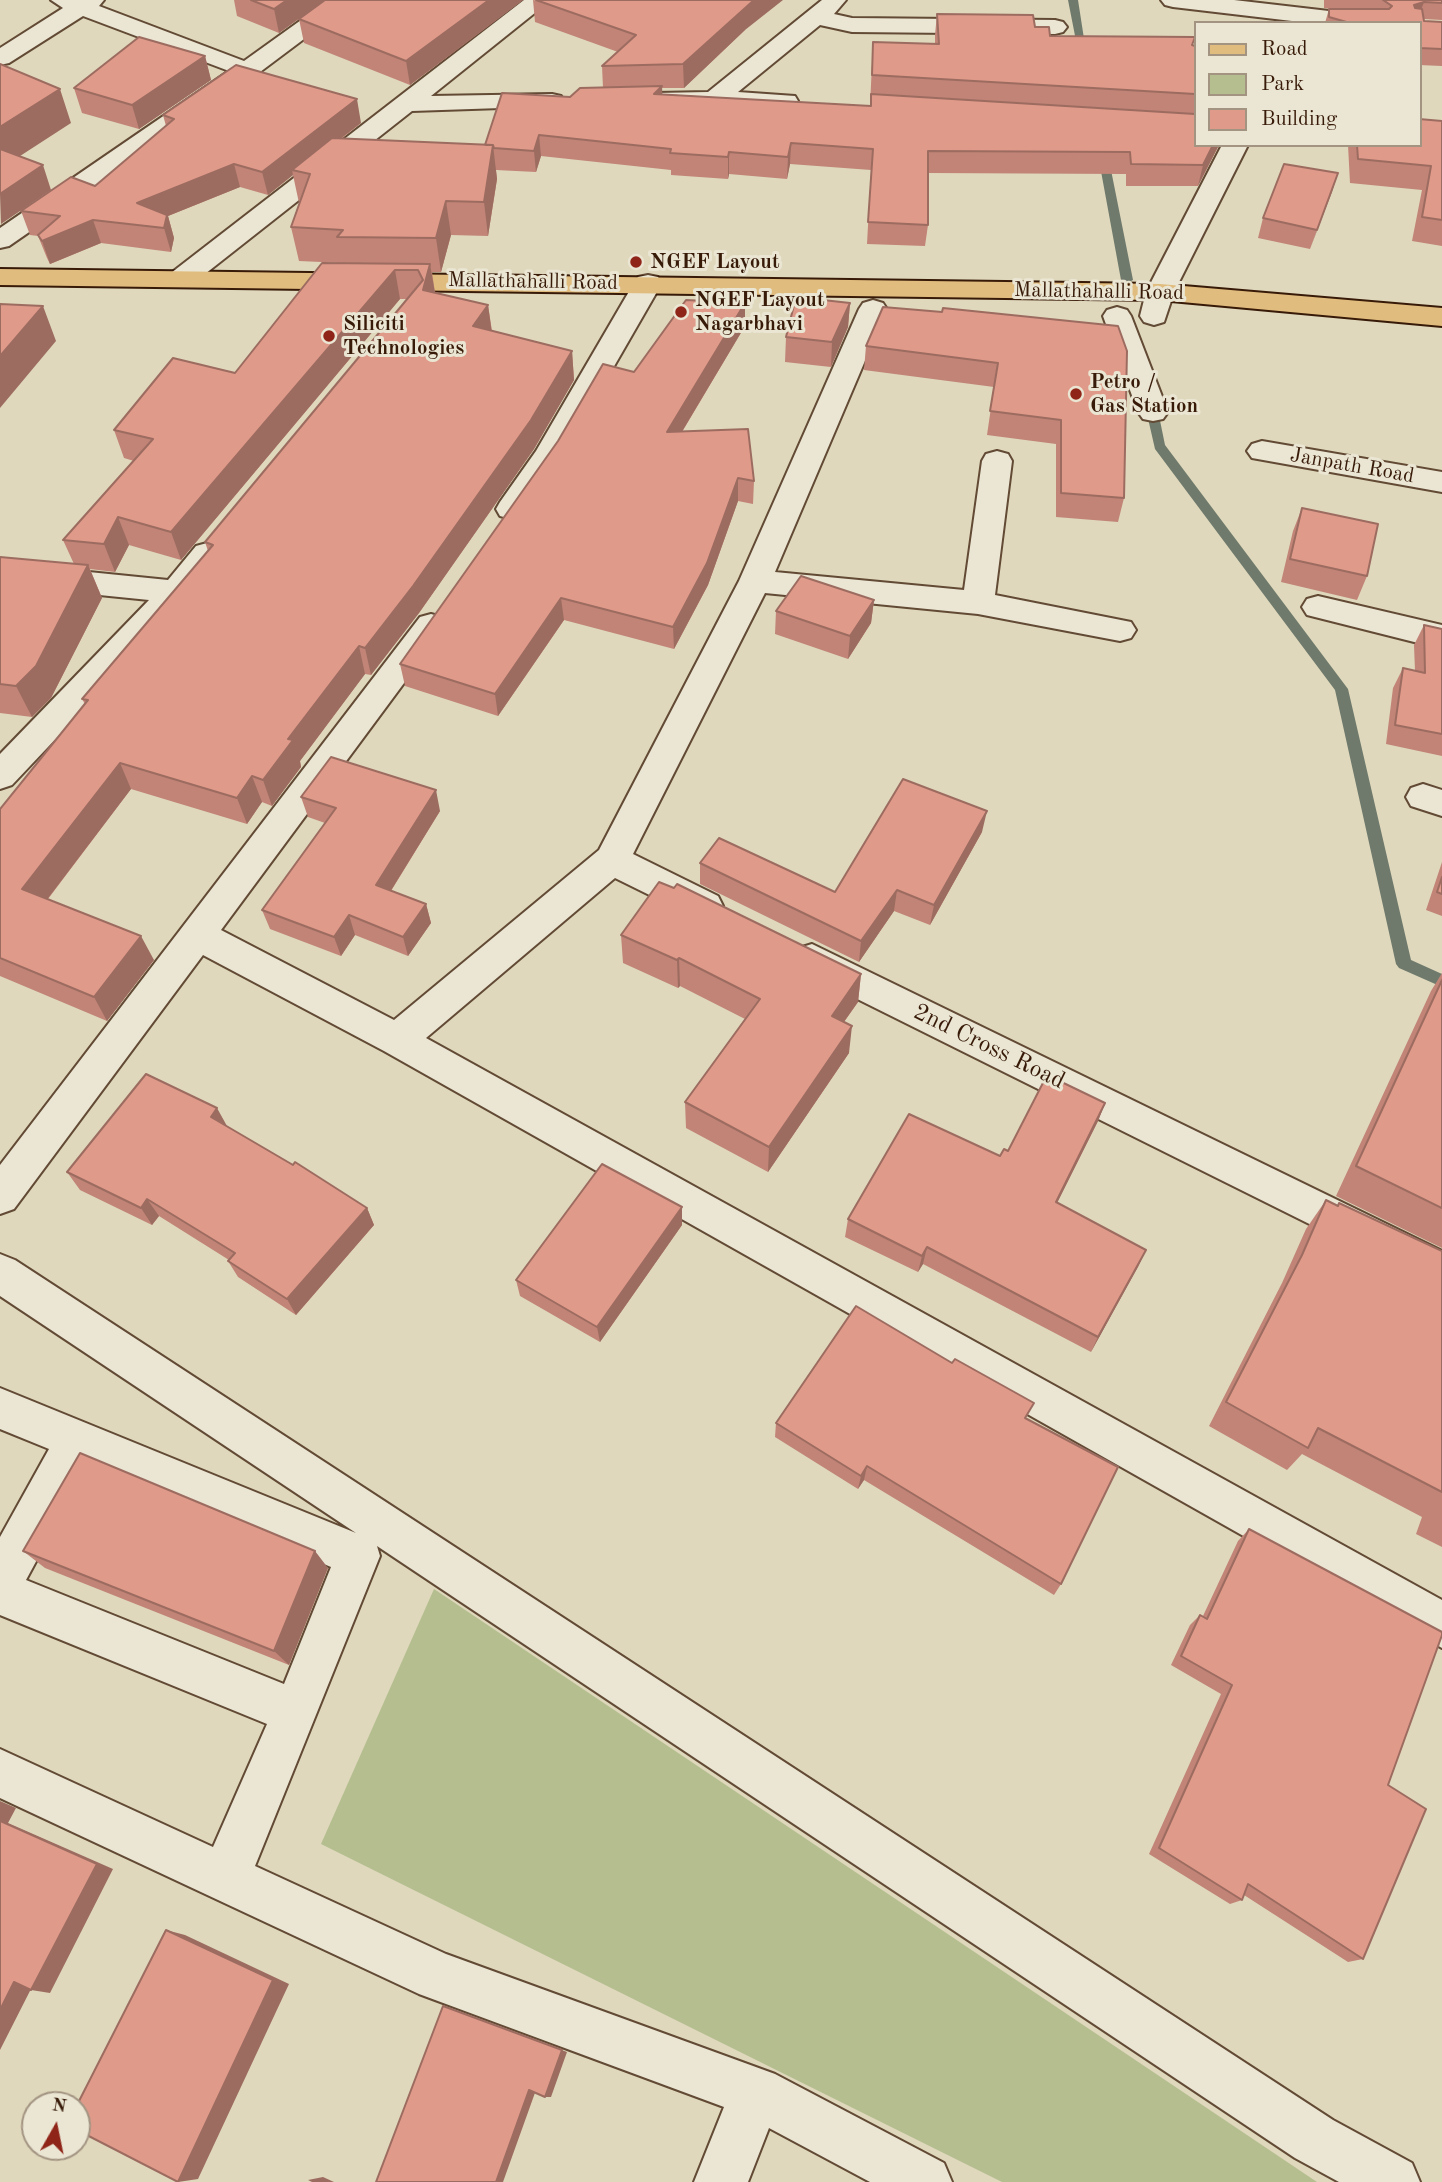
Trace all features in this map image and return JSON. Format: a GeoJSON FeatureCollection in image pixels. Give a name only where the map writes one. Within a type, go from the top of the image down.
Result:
{"type":"FeatureCollection","features":[{"type":"Feature","properties":{"kind":"main road","name":"Mallathahalli Road"},"geometry":{"type":"LineString","coordinates":[[0,277],[181,279],[642,294],[1157,304],[1442,317]]}},
{"type":"Feature","properties":{"kind":"main road","name":"Mallathahalli Road"},"geometry":{"type":"LineString","coordinates":[[0,303],[398,307],[642,294],[873,309],[1117,316],[1157,304],[1442,340]]}},
{"type":"Feature","properties":{"kind":"street"},"geometry":{"type":"LineString","coordinates":[[0,240],[344,0]]}},
{"type":"Feature","properties":{"kind":"street"},"geometry":{"type":"LineString","coordinates":[[181,279],[539,0]]}},
{"type":"Feature","properties":{"kind":"street"},"geometry":{"type":"LineString","coordinates":[[717,97],[836,0]]}},
{"type":"Feature","properties":{"kind":"street"},"geometry":{"type":"LineString","coordinates":[[1172,0],[1357,21]]}},
{"type":"Feature","properties":{"kind":"street"},"geometry":{"type":"LineString","coordinates":[[0,58],[79,2],[247,70]]}},
{"type":"Feature","properties":{"kind":"street"},"geometry":{"type":"LineString","coordinates":[[815,18],[852,25],[1055,27]]}},
{"type":"Feature","properties":{"kind":"street"},"geometry":{"type":"LineString","coordinates":[[636,99],[717,97],[815,103]]}},
{"type":"Feature","properties":{"kind":"street"},"geometry":{"type":"LineString","coordinates":[[404,104],[581,100]]}},
{"type":"Feature","properties":{"kind":"street"},"geometry":{"type":"LineString","coordinates":[[1157,304],[1234,147]]}},
{"type":"Feature","properties":{"kind":"street"},"geometry":{"type":"LineString","coordinates":[[494,533],[548,455],[642,294]]}},
{"type":"Feature","properties":{"kind":"street"},"geometry":{"type":"LineString","coordinates":[[397,1040],[612,860],[755,581],[873,309]]}},
{"type":"Feature","properties":{"kind":"street"},"geometry":{"type":"LineString","coordinates":[[1117,316],[1153,412]]}},
{"type":"Feature","properties":{"kind":"street","name":"Janpath Road"},"geometry":{"type":"LineString","coordinates":[[1262,451],[1442,482]]}},
{"type":"Feature","properties":{"kind":"street"},"geometry":{"type":"LineString","coordinates":[[978,603],[997,461]]}},
{"type":"Feature","properties":{"kind":"street"},"geometry":{"type":"LineString","coordinates":[[5,762],[176,592],[228,528]]}},
{"type":"Feature","properties":{"kind":"street"},"geometry":{"type":"LineString","coordinates":[[0,574],[176,592]]}},
{"type":"Feature","properties":{"kind":"street"},"geometry":{"type":"LineString","coordinates":[[755,581],[978,603],[1120,629]]}},
{"type":"Feature","properties":{"kind":"street"},"geometry":{"type":"LineString","coordinates":[[0,1196],[448,601]]}},
{"type":"Feature","properties":{"kind":"street"},"geometry":{"type":"LineString","coordinates":[[1318,607],[1442,637]]}},
{"type":"Feature","properties":{"kind":"street"},"geometry":{"type":"LineString","coordinates":[[612,860],[736,921]]}},
{"type":"Feature","properties":{"kind":"street"},"geometry":{"type":"LineString","coordinates":[[197,935],[397,1040],[1442,1625]]}},
{"type":"Feature","properties":{"kind":"street","name":"2nd Cross Road"},"geometry":{"type":"LineString","coordinates":[[786,946],[1442,1271]]}},
{"type":"Feature","properties":{"kind":"street"},"geometry":{"type":"LineString","coordinates":[[0,1273],[1314,2139],[1393,2182]]}},
{"type":"Feature","properties":{"kind":"street"},"geometry":{"type":"LineString","coordinates":[[0,1408],[358,1556],[296,1712],[225,1877]]}},
{"type":"Feature","properties":{"kind":"street"},"geometry":{"type":"LineString","coordinates":[[0,1581],[78,1440]]}},
{"type":"Feature","properties":{"kind":"street"},"geometry":{"type":"LineString","coordinates":[[0,1592],[296,1712]]}},
{"type":"Feature","properties":{"kind":"street"},"geometry":{"type":"LineString","coordinates":[[0,1773],[437,1976],[755,2093],[925,2182]]}},
{"type":"Feature","properties":{"kind":"street"},"geometry":{"type":"LineString","coordinates":[[721,2182],[755,2093]]}},
{"type":"Feature","properties":{"kind":"green space"},"geometry":{"type":"Polygon","coordinates":[[[434,1589],[1317,2182],[1002,2182],[321,1844],[434,1589]]]}},
{"type":"Feature","properties":{"kind":"building"},"geometry":{"type":"Polygon","coordinates":[[[251,0],[287,0],[274,9],[251,0]]]}},
{"type":"Feature","properties":{"kind":"building"},"geometry":{"type":"Polygon","coordinates":[[[325,0],[489,0],[406,61],[299,19],[325,0]]]}},
{"type":"Feature","properties":{"kind":"building"},"geometry":{"type":"Polygon","coordinates":[[[536,0],[754,0],[683,64],[602,66],[636,35],[536,0]]]}},
{"type":"Feature","properties":{"kind":"building"},"geometry":{"type":"Polygon","coordinates":[[[1383,0],[1442,0],[1442,3],[1424,2],[1414,5],[1415,8],[1422,9],[1424,21],[1442,22],[1442,49],[1421,48],[1421,21],[1343,21],[1329,17],[1329,9],[1389,9],[1392,6],[1383,0]]]}},
{"type":"Feature","properties":{"kind":"building"},"geometry":{"type":"Polygon","coordinates":[[[937,14],[1033,15],[1035,27],[1049,27],[1050,36],[1194,37],[1194,94],[872,75],[873,42],[939,44],[937,14]]]}},
{"type":"Feature","properties":{"kind":"building"},"geometry":{"type":"Polygon","coordinates":[[[139,37],[205,56],[132,105],[74,88],[139,37]]]}},
{"type":"Feature","properties":{"kind":"building"},"geometry":{"type":"Polygon","coordinates":[[[0,64],[60,89],[0,127],[0,64]]]}},
{"type":"Feature","properties":{"kind":"building"},"geometry":{"type":"Polygon","coordinates":[[[236,65],[357,99],[262,172],[234,164],[137,203],[167,215],[164,228],[93,220],[42,241],[38,235],[60,216],[21,211],[71,177],[95,186],[174,119],[163,115],[236,65]]]}},
{"type":"Feature","properties":{"kind":"building"},"geometry":{"type":"Polygon","coordinates":[[[662,86],[654,94],[871,106],[871,94],[1194,114],[1194,147],[1212,147],[1203,165],[1131,164],[1130,152],[928,151],[928,225],[868,222],[873,149],[791,143],[788,157],[729,152],[728,157],[670,153],[671,149],[539,135],[534,151],[485,145],[502,93],[570,97],[580,88],[662,86]]]}},
{"type":"Feature","properties":{"kind":"building"},"geometry":{"type":"Polygon","coordinates":[[[1421,119],[1442,121],[1442,220],[1422,217],[1431,166],[1358,159],[1357,147],[1421,147],[1421,119]]]}},
{"type":"Feature","properties":{"kind":"building"},"geometry":{"type":"Polygon","coordinates":[[[332,138],[493,145],[484,202],[446,201],[436,238],[337,237],[343,230],[291,227],[310,174],[292,170],[332,138]]]}},
{"type":"Feature","properties":{"kind":"building"},"geometry":{"type":"Polygon","coordinates":[[[0,149],[43,165],[0,194],[0,149]]]}},
{"type":"Feature","properties":{"kind":"building"},"geometry":{"type":"Polygon","coordinates":[[[1284,164],[1338,173],[1317,230],[1263,218],[1284,164]]]}},
{"type":"Feature","properties":{"kind":"building"},"geometry":{"type":"Polygon","coordinates":[[[322,263],[430,264],[423,290],[488,305],[473,326],[572,351],[531,420],[413,586],[365,648],[359,646],[288,739],[293,740],[263,780],[252,776],[237,798],[120,763],[22,889],[141,936],[94,997],[0,958],[0,809],[88,700],[82,699],[213,545],[205,542],[423,280],[418,270],[395,270],[171,532],[118,517],[104,544],[63,540],[153,439],[114,430],[173,358],[235,373],[322,263]]]}},
{"type":"Feature","properties":{"kind":"building"},"geometry":{"type":"Polygon","coordinates":[[[796,297],[850,303],[832,342],[786,337],[796,297]]]}},
{"type":"Feature","properties":{"kind":"building"},"geometry":{"type":"Polygon","coordinates":[[[686,300],[745,303],[667,432],[748,429],[754,481],[738,478],[707,563],[673,627],[561,598],[495,694],[400,664],[558,441],[603,364],[634,372],[686,300]]]}},
{"type":"Feature","properties":{"kind":"building"},"geometry":{"type":"Polygon","coordinates":[[[0,304],[43,306],[0,356],[0,304]]]}},
{"type":"Feature","properties":{"kind":"building"},"geometry":{"type":"Polygon","coordinates":[[[883,307],[942,312],[943,308],[1118,326],[1127,351],[1124,498],[1061,493],[1061,420],[990,411],[998,363],[866,346],[883,307]]]}},
{"type":"Feature","properties":{"kind":"building"},"geometry":{"type":"Polygon","coordinates":[[[1302,508],[1378,524],[1367,576],[1290,559],[1302,508]]]}},
{"type":"Feature","properties":{"kind":"building"},"geometry":{"type":"Polygon","coordinates":[[[0,557],[88,565],[36,666],[16,686],[0,684],[0,557]]]}},
{"type":"Feature","properties":{"kind":"building"},"geometry":{"type":"Polygon","coordinates":[[[801,576],[874,600],[850,636],[776,611],[801,576]]]}},
{"type":"Feature","properties":{"kind":"building"},"geometry":{"type":"Polygon","coordinates":[[[1424,625],[1442,629],[1442,734],[1395,725],[1403,668],[1425,673],[1424,625]]]}},
{"type":"Feature","properties":{"kind":"building"},"geometry":{"type":"Polygon","coordinates":[[[331,757],[436,790],[376,885],[426,904],[403,937],[349,915],[334,937],[262,910],[336,808],[301,797],[331,757]]]}},
{"type":"Feature","properties":{"kind":"building"},"geometry":{"type":"Polygon","coordinates":[[[903,779],[987,811],[934,905],[897,890],[861,941],[700,863],[719,838],[835,892],[903,779]]]}},
{"type":"Feature","properties":{"kind":"building"},"geometry":{"type":"Polygon","coordinates":[[[1442,877],[1442,894],[1437,892],[1442,877]]]}},
{"type":"Feature","properties":{"kind":"building"},"geometry":{"type":"Polygon","coordinates":[[[659,882],[674,888],[677,884],[861,974],[832,1016],[852,1026],[769,1147],[685,1102],[760,999],[679,958],[677,960],[621,935],[659,882]]]}},
{"type":"Feature","properties":{"kind":"building"},"geometry":{"type":"Polygon","coordinates":[[[1442,980],[1442,1208],[1356,1166],[1442,980]]]}},
{"type":"Feature","properties":{"kind":"building"},"geometry":{"type":"Polygon","coordinates":[[[146,1074],[217,1108],[211,1117],[293,1165],[295,1162],[367,1208],[287,1299],[228,1261],[235,1253],[147,1199],[141,1208],[67,1172],[146,1074]]]}},
{"type":"Feature","properties":{"kind":"building"},"geometry":{"type":"Polygon","coordinates":[[[1047,1075],[1105,1103],[1056,1202],[1146,1250],[1098,1337],[927,1247],[922,1256],[848,1219],[909,1114],[1000,1156],[1004,1149],[1008,1151],[1047,1075]]]}},
{"type":"Feature","properties":{"kind":"building"},"geometry":{"type":"Polygon","coordinates":[[[602,1164],[682,1207],[597,1327],[516,1280],[602,1164]]]}},
{"type":"Feature","properties":{"kind":"building"},"geometry":{"type":"Polygon","coordinates":[[[1326,1200],[1338,1206],[1339,1203],[1442,1251],[1442,1492],[1318,1428],[1308,1448],[1226,1402],[1302,1255],[1326,1200]]]}},
{"type":"Feature","properties":{"kind":"building"},"geometry":{"type":"Polygon","coordinates":[[[856,1306],[952,1363],[955,1359],[1034,1403],[1025,1418],[1118,1467],[1061,1584],[867,1466],[861,1476],[776,1423],[856,1306]]]}},
{"type":"Feature","properties":{"kind":"building"},"geometry":{"type":"Polygon","coordinates":[[[80,1453],[315,1551],[274,1651],[23,1551],[80,1453]]]}},
{"type":"Feature","properties":{"kind":"building"},"geometry":{"type":"Polygon","coordinates":[[[1249,1529],[1442,1632],[1388,1785],[1426,1809],[1363,1959],[1248,1884],[1242,1900],[1159,1848],[1232,1685],[1181,1656],[1200,1615],[1207,1619],[1249,1529]]]}},
{"type":"Feature","properties":{"kind":"building"},"geometry":{"type":"Polygon","coordinates":[[[0,1821],[97,1864],[31,1990],[14,1982],[0,2010],[0,1821]]]}},
{"type":"Feature","properties":{"kind":"building"},"geometry":{"type":"Polygon","coordinates":[[[166,1930],[273,1980],[178,2182],[91,2137],[91,2091],[84,2091],[166,1930]]]}},
{"type":"Feature","properties":{"kind":"building"},"geometry":{"type":"Polygon","coordinates":[[[443,2006],[562,2050],[545,2097],[529,2090],[496,2182],[376,2182],[443,2006]]]}},
{"type":"Feature","properties":{"kind":"waterway"},"geometry":{"type":"LineString","coordinates":[[1073,0],[1084,56]]}},
{"type":"Feature","properties":{"kind":"waterway"},"geometry":{"type":"LineString","coordinates":[[1103,155],[1127,280]]}},
{"type":"Feature","properties":{"kind":"waterway"},"geometry":{"type":"LineString","coordinates":[[1150,401],[1159,446],[1341,689],[1404,964],[1442,981]]}},
{"type":"Feature","properties":{"kind":"place","name":"NGEF Layout"},"geometry":{"type":"Point","coordinates":[636,262]}},
{"type":"Feature","properties":{"kind":"place","name":"NGEF Layout Nagarbhavi"},"geometry":{"type":"Point","coordinates":[681,312]}},
{"type":"Feature","properties":{"kind":"place","name":"Siliciti Technologies"},"geometry":{"type":"Point","coordinates":[329,336]}},
{"type":"Feature","properties":{"kind":"place","name":"Petro / Gas Station"},"geometry":{"type":"Point","coordinates":[1076,394]}}]}
